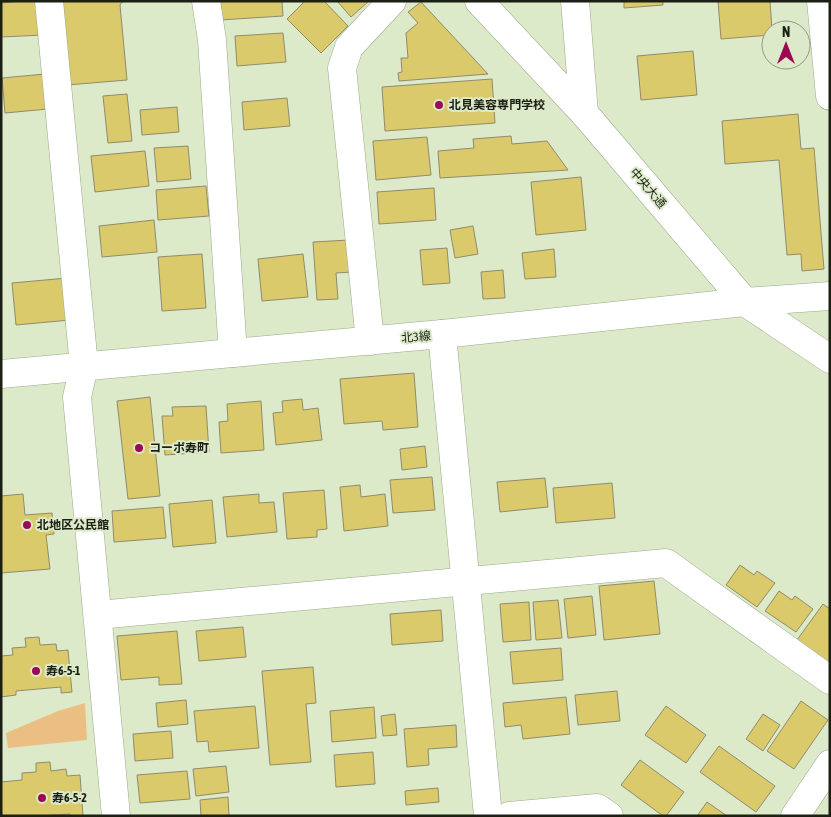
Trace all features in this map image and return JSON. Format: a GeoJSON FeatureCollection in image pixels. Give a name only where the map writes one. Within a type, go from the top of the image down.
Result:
{"type":"FeatureCollection","features":[{"type":"Feature","properties":{"kind":"street"},"geometry":{"type":"LineString","coordinates":[[49,1],[84,366],[77,397],[116,816]]}},
{"type":"Feature","properties":{"kind":"street"},"geometry":{"type":"LineString","coordinates":[[206,1],[212,40],[233,353]]}},
{"type":"Feature","properties":{"kind":"street"},"geometry":{"type":"LineString","coordinates":[[370,341],[342,68],[349,47],[392,1]]}},
{"type":"Feature","properties":{"kind":"street","name":"中央大通"},"geometry":{"type":"LineString","coordinates":[[479,1],[584,114],[745,302],[830,359]]}},
{"type":"Feature","properties":{"kind":"street"},"geometry":{"type":"LineString","coordinates":[[575,1],[584,114]]}},
{"type":"Feature","properties":{"kind":"street"},"geometry":{"type":"LineString","coordinates":[[821,1],[828,54],[830,96]]}},
{"type":"Feature","properties":{"kind":"street","name":"北3線"},"geometry":{"type":"LineString","coordinates":[[1,374],[370,341],[745,302],[830,296]]}},
{"type":"Feature","properties":{"kind":"street"},"geometry":{"type":"LineString","coordinates":[[442,334],[488,816]]}},
{"type":"Feature","properties":{"kind":"street"},"geometry":{"type":"LineString","coordinates":[[98,615],[666,563],[830,680]]}},
{"type":"Feature","properties":{"kind":"street"},"geometry":{"type":"LineString","coordinates":[[794,816],[830,764]]}},
{"type":"Feature","properties":{"kind":"street"},"geometry":{"type":"LineString","coordinates":[[509,816],[597,808],[609,816]]}},
{"type":"Feature","properties":{"kind":"shaded area"},"geometry":{"type":"Polygon","coordinates":[[[85,703],[87,740],[8,748],[6,733],[58,711],[85,703]]]}},
{"type":"Feature","properties":{"kind":"building"},"geometry":{"type":"Polygon","coordinates":[[[40,1],[43,35],[1,37],[1,3],[40,1]]]}},
{"type":"Feature","properties":{"kind":"building"},"geometry":{"type":"Polygon","coordinates":[[[58,1],[123,1],[120,5],[127,80],[67,85],[58,1]]]}},
{"type":"Feature","properties":{"kind":"building"},"geometry":{"type":"Polygon","coordinates":[[[218,1],[282,1],[283,16],[220,20],[218,1]]]}},
{"type":"Feature","properties":{"kind":"building"},"geometry":{"type":"Polygon","coordinates":[[[305,1],[324,1],[348,26],[321,53],[287,19],[305,1]]]}},
{"type":"Feature","properties":{"kind":"building"},"geometry":{"type":"Polygon","coordinates":[[[337,1],[369,1],[351,17],[337,1]]]}},
{"type":"Feature","properties":{"kind":"building"},"geometry":{"type":"Polygon","coordinates":[[[624,1],[663,1],[663,5],[624,8],[624,1]]]}},
{"type":"Feature","properties":{"kind":"building"},"geometry":{"type":"Polygon","coordinates":[[[718,1],[770,1],[771,20],[761,20],[761,36],[721,39],[718,1]]]}},
{"type":"Feature","properties":{"kind":"building"},"geometry":{"type":"Polygon","coordinates":[[[421,2],[488,74],[399,81],[398,73],[402,72],[401,58],[408,58],[406,33],[418,23],[408,12],[421,2]]]}},
{"type":"Feature","properties":{"kind":"building"},"geometry":{"type":"Polygon","coordinates":[[[283,33],[286,62],[237,66],[235,36],[283,33]]]}},
{"type":"Feature","properties":{"kind":"building"},"geometry":{"type":"Polygon","coordinates":[[[693,51],[697,95],[641,100],[637,56],[693,51]]]}},
{"type":"Feature","properties":{"kind":"building"},"geometry":{"type":"Polygon","coordinates":[[[45,74],[48,109],[5,113],[2,78],[45,74]]]}},
{"type":"Feature","properties":{"kind":"building","name":"北見美容専門学校"},"geometry":{"type":"Polygon","coordinates":[[[492,79],[495,123],[385,131],[382,87],[492,79]]]}},
{"type":"Feature","properties":{"kind":"building"},"geometry":{"type":"Polygon","coordinates":[[[127,94],[132,141],[108,143],[103,96],[127,94]]]}},
{"type":"Feature","properties":{"kind":"building"},"geometry":{"type":"Polygon","coordinates":[[[287,98],[290,126],[244,130],[242,102],[287,98]]]}},
{"type":"Feature","properties":{"kind":"building"},"geometry":{"type":"Polygon","coordinates":[[[177,107],[179,132],[142,135],[140,110],[177,107]]]}},
{"type":"Feature","properties":{"kind":"building"},"geometry":{"type":"Polygon","coordinates":[[[798,114],[801,149],[814,148],[824,269],[802,271],[801,254],[787,255],[779,160],[725,164],[722,121],[798,114]]]}},
{"type":"Feature","properties":{"kind":"building"},"geometry":{"type":"Polygon","coordinates":[[[511,136],[512,144],[547,141],[568,170],[440,178],[438,151],[474,148],[473,139],[511,136]]]}},
{"type":"Feature","properties":{"kind":"building"},"geometry":{"type":"Polygon","coordinates":[[[427,137],[431,175],[376,180],[373,141],[427,137]]]}},
{"type":"Feature","properties":{"kind":"building"},"geometry":{"type":"Polygon","coordinates":[[[188,146],[191,179],[157,182],[154,148],[188,146]]]}},
{"type":"Feature","properties":{"kind":"building"},"geometry":{"type":"Polygon","coordinates":[[[145,151],[149,186],[95,192],[91,156],[145,151]]]}},
{"type":"Feature","properties":{"kind":"building"},"geometry":{"type":"Polygon","coordinates":[[[581,177],[586,230],[536,235],[531,182],[581,177]]]}},
{"type":"Feature","properties":{"kind":"building"},"geometry":{"type":"Polygon","coordinates":[[[206,186],[209,216],[158,220],[156,190],[206,186]]]}},
{"type":"Feature","properties":{"kind":"building"},"geometry":{"type":"Polygon","coordinates":[[[434,188],[436,220],[379,224],[377,192],[434,188]]]}},
{"type":"Feature","properties":{"kind":"building"},"geometry":{"type":"Polygon","coordinates":[[[154,220],[157,252],[102,257],[99,226],[154,220]]]}},
{"type":"Feature","properties":{"kind":"building"},"geometry":{"type":"Polygon","coordinates":[[[473,226],[478,254],[455,258],[450,230],[473,226]]]}},
{"type":"Feature","properties":{"kind":"building"},"geometry":{"type":"Polygon","coordinates":[[[349,240],[352,272],[336,273],[338,299],[317,300],[313,242],[349,240]]]}},
{"type":"Feature","properties":{"kind":"building"},"geometry":{"type":"Polygon","coordinates":[[[447,248],[450,283],[423,285],[420,250],[447,248]]]}},
{"type":"Feature","properties":{"kind":"building"},"geometry":{"type":"Polygon","coordinates":[[[554,249],[556,277],[525,279],[522,253],[554,249]]]}},
{"type":"Feature","properties":{"kind":"building"},"geometry":{"type":"Polygon","coordinates":[[[202,254],[206,308],[162,311],[158,257],[202,254]]]}},
{"type":"Feature","properties":{"kind":"building"},"geometry":{"type":"Polygon","coordinates":[[[303,254],[308,297],[262,301],[258,259],[303,254]]]}},
{"type":"Feature","properties":{"kind":"building"},"geometry":{"type":"Polygon","coordinates":[[[503,270],[505,298],[483,299],[481,272],[503,270]]]}},
{"type":"Feature","properties":{"kind":"building"},"geometry":{"type":"Polygon","coordinates":[[[67,278],[70,320],[16,325],[12,283],[67,278]]]}},
{"type":"Feature","properties":{"kind":"building"},"geometry":{"type":"Polygon","coordinates":[[[414,373],[418,427],[383,430],[382,421],[344,424],[340,379],[414,373]]]}},
{"type":"Feature","properties":{"kind":"building","name":"コーポ寿町"},"geometry":{"type":"Polygon","coordinates":[[[150,397],[160,496],[128,499],[117,401],[150,397]]]}},
{"type":"Feature","properties":{"kind":"building"},"geometry":{"type":"Polygon","coordinates":[[[302,399],[303,410],[318,408],[322,440],[276,445],[273,413],[283,412],[282,401],[302,399]]]}},
{"type":"Feature","properties":{"kind":"building"},"geometry":{"type":"Polygon","coordinates":[[[261,401],[264,450],[221,453],[219,422],[228,421],[227,404],[261,401]]]}},
{"type":"Feature","properties":{"kind":"building"},"geometry":{"type":"Polygon","coordinates":[[[206,406],[209,452],[165,455],[162,416],[173,416],[172,407],[206,406]]]}},
{"type":"Feature","properties":{"kind":"building"},"geometry":{"type":"Polygon","coordinates":[[[425,446],[427,467],[402,470],[400,449],[425,446]]]}},
{"type":"Feature","properties":{"kind":"building"},"geometry":{"type":"Polygon","coordinates":[[[432,477],[435,510],[393,513],[390,480],[432,477]]]}},
{"type":"Feature","properties":{"kind":"building"},"geometry":{"type":"Polygon","coordinates":[[[545,478],[548,507],[500,512],[497,482],[545,478]]]}},
{"type":"Feature","properties":{"kind":"building"},"geometry":{"type":"Polygon","coordinates":[[[612,483],[615,518],[556,523],[553,488],[612,483]]]}},
{"type":"Feature","properties":{"kind":"building"},"geometry":{"type":"Polygon","coordinates":[[[360,485],[361,497],[385,494],[388,526],[344,531],[340,487],[360,485]]]}},
{"type":"Feature","properties":{"kind":"building"},"geometry":{"type":"Polygon","coordinates":[[[324,490],[327,529],[317,530],[317,537],[287,539],[283,493],[324,490]]]}},
{"type":"Feature","properties":{"kind":"building","name":"北地区公民館"},"geometry":{"type":"Polygon","coordinates":[[[23,494],[25,515],[52,513],[54,534],[46,535],[50,569],[1,573],[1,496],[23,494]]]}},
{"type":"Feature","properties":{"kind":"building"},"geometry":{"type":"Polygon","coordinates":[[[259,494],[259,503],[274,502],[277,532],[227,537],[223,497],[259,494]]]}},
{"type":"Feature","properties":{"kind":"building"},"geometry":{"type":"Polygon","coordinates":[[[212,500],[216,543],[173,547],[169,504],[212,500]]]}},
{"type":"Feature","properties":{"kind":"building"},"geometry":{"type":"Polygon","coordinates":[[[163,507],[166,538],[114,542],[112,511],[163,507]]]}},
{"type":"Feature","properties":{"kind":"building"},"geometry":{"type":"Polygon","coordinates":[[[740,565],[754,575],[757,571],[775,583],[757,607],[726,585],[740,565]]]}},
{"type":"Feature","properties":{"kind":"building"},"geometry":{"type":"Polygon","coordinates":[[[654,581],[660,634],[604,640],[599,586],[654,581]]]}},
{"type":"Feature","properties":{"kind":"building"},"geometry":{"type":"Polygon","coordinates":[[[779,591],[792,600],[795,596],[813,609],[796,632],[765,611],[779,591]]]}},
{"type":"Feature","properties":{"kind":"building"},"geometry":{"type":"Polygon","coordinates":[[[592,596],[596,635],[568,638],[564,599],[592,596]]]}},
{"type":"Feature","properties":{"kind":"building"},"geometry":{"type":"Polygon","coordinates":[[[558,600],[562,638],[536,640],[533,602],[558,600]]]}},
{"type":"Feature","properties":{"kind":"building"},"geometry":{"type":"Polygon","coordinates":[[[529,602],[531,640],[503,642],[500,604],[529,602]]]}},
{"type":"Feature","properties":{"kind":"building"},"geometry":{"type":"Polygon","coordinates":[[[823,604],[830,609],[830,663],[797,640],[823,604]]]}},
{"type":"Feature","properties":{"kind":"building"},"geometry":{"type":"Polygon","coordinates":[[[441,610],[443,641],[392,645],[390,614],[441,610]]]}},
{"type":"Feature","properties":{"kind":"building"},"geometry":{"type":"Polygon","coordinates":[[[243,627],[246,657],[199,661],[196,631],[243,627]]]}},
{"type":"Feature","properties":{"kind":"building"},"geometry":{"type":"Polygon","coordinates":[[[177,631],[182,684],[159,685],[159,677],[121,680],[117,636],[177,631]]]}},
{"type":"Feature","properties":{"kind":"building","name":"寿6-5-1"},"geometry":{"type":"Polygon","coordinates":[[[39,637],[40,645],[56,644],[57,651],[68,650],[72,692],[61,693],[61,687],[16,691],[16,695],[1,697],[1,656],[13,655],[12,648],[26,647],[25,638],[39,637]]]}},
{"type":"Feature","properties":{"kind":"building"},"geometry":{"type":"Polygon","coordinates":[[[561,648],[563,680],[513,684],[510,652],[561,648]]]}},
{"type":"Feature","properties":{"kind":"building"},"geometry":{"type":"Polygon","coordinates":[[[313,667],[316,703],[306,704],[311,762],[270,765],[262,671],[313,667]]]}},
{"type":"Feature","properties":{"kind":"building"},"geometry":{"type":"Polygon","coordinates":[[[617,691],[620,721],[578,725],[575,695],[617,691]]]}},
{"type":"Feature","properties":{"kind":"building"},"geometry":{"type":"Polygon","coordinates":[[[566,697],[570,734],[523,739],[521,725],[505,727],[503,703],[566,697]]]}},
{"type":"Feature","properties":{"kind":"building"},"geometry":{"type":"Polygon","coordinates":[[[186,700],[188,724],[158,727],[156,703],[186,700]]]}},
{"type":"Feature","properties":{"kind":"building"},"geometry":{"type":"Polygon","coordinates":[[[801,701],[828,720],[794,769],[767,751],[801,701]]]}},
{"type":"Feature","properties":{"kind":"building"},"geometry":{"type":"Polygon","coordinates":[[[255,706],[259,748],[209,752],[208,741],[197,742],[194,711],[255,706]]]}},
{"type":"Feature","properties":{"kind":"building"},"geometry":{"type":"Polygon","coordinates":[[[666,706],[706,735],[686,763],[645,735],[666,706]]]}},
{"type":"Feature","properties":{"kind":"building"},"geometry":{"type":"Polygon","coordinates":[[[374,707],[376,738],[332,742],[330,711],[374,707]]]}},
{"type":"Feature","properties":{"kind":"building"},"geometry":{"type":"Polygon","coordinates":[[[395,714],[397,735],[383,736],[381,716],[395,714]]]}},
{"type":"Feature","properties":{"kind":"building"},"geometry":{"type":"Polygon","coordinates":[[[763,714],[780,725],[763,751],[746,739],[763,714]]]}},
{"type":"Feature","properties":{"kind":"building"},"geometry":{"type":"Polygon","coordinates":[[[456,725],[457,747],[428,749],[429,765],[407,767],[404,729],[456,725]]]}},
{"type":"Feature","properties":{"kind":"building"},"geometry":{"type":"Polygon","coordinates":[[[171,731],[173,758],[135,761],[133,734],[171,731]]]}},
{"type":"Feature","properties":{"kind":"building"},"geometry":{"type":"Polygon","coordinates":[[[719,746],[775,786],[756,812],[700,772],[719,746]]]}},
{"type":"Feature","properties":{"kind":"building"},"geometry":{"type":"Polygon","coordinates":[[[373,752],[375,784],[336,787],[334,755],[373,752]]]}},
{"type":"Feature","properties":{"kind":"building"},"geometry":{"type":"Polygon","coordinates":[[[640,760],[684,792],[666,816],[663,816],[621,785],[640,760]]]}},
{"type":"Feature","properties":{"kind":"building","name":"寿6-5-2"},"geometry":{"type":"Polygon","coordinates":[[[50,762],[51,771],[66,769],[67,776],[80,775],[83,816],[70,816],[70,814],[1,816],[1,782],[22,780],[22,773],[36,772],[36,763],[50,762]]]}},
{"type":"Feature","properties":{"kind":"building"},"geometry":{"type":"Polygon","coordinates":[[[226,766],[229,792],[196,796],[193,769],[226,766]]]}},
{"type":"Feature","properties":{"kind":"building"},"geometry":{"type":"Polygon","coordinates":[[[187,771],[190,799],[140,803],[137,775],[187,771]]]}},
{"type":"Feature","properties":{"kind":"building"},"geometry":{"type":"Polygon","coordinates":[[[438,788],[439,802],[406,805],[405,791],[438,788]]]}},
{"type":"Feature","properties":{"kind":"building"},"geometry":{"type":"Polygon","coordinates":[[[228,797],[229,816],[201,816],[200,800],[228,797]]]}},
{"type":"Feature","properties":{"kind":"building"},"geometry":{"type":"Polygon","coordinates":[[[707,802],[727,816],[697,816],[707,802]]]}},
{"type":"Feature","properties":{"kind":"place","name":"北見美容専門学校"},"geometry":{"type":"Point","coordinates":[439,105]}},
{"type":"Feature","properties":{"kind":"place","name":"コーポ寿町"},"geometry":{"type":"Point","coordinates":[139,448]}},
{"type":"Feature","properties":{"kind":"place","name":"北地区公民館"},"geometry":{"type":"Point","coordinates":[27,525]}},
{"type":"Feature","properties":{"kind":"place","name":"寿6-5-1"},"geometry":{"type":"Point","coordinates":[36,671]}},
{"type":"Feature","properties":{"kind":"place","name":"寿6-5-2"},"geometry":{"type":"Point","coordinates":[42,798]}}]}
